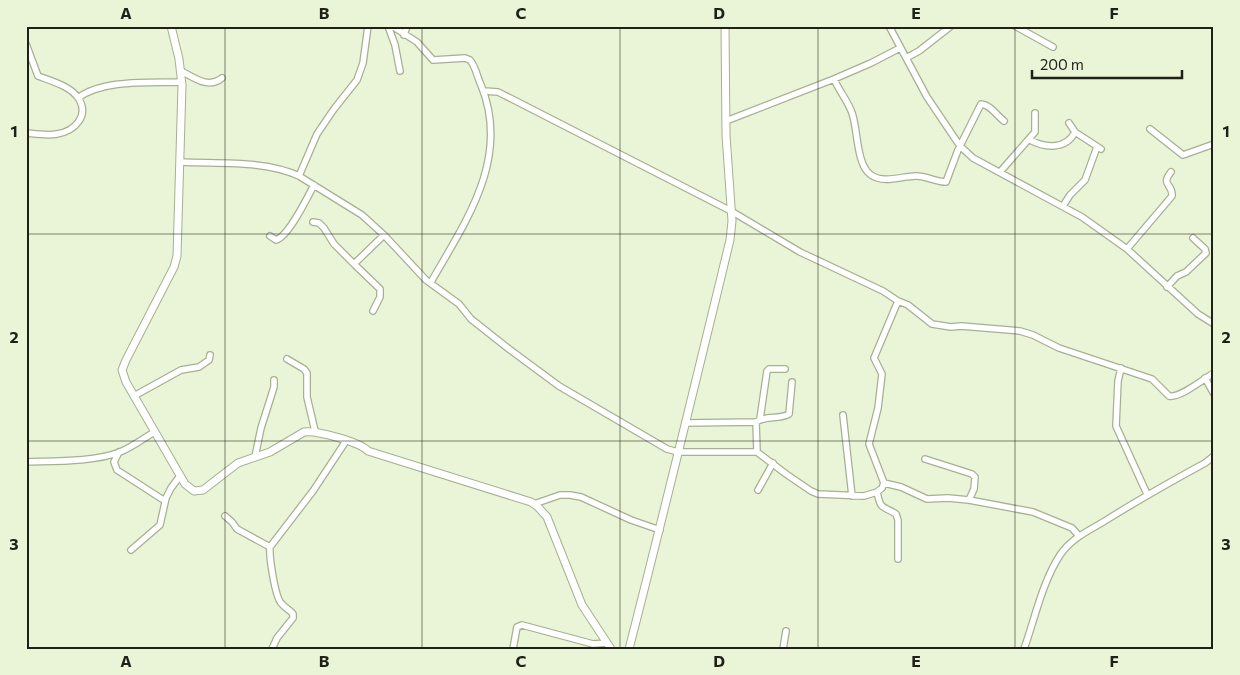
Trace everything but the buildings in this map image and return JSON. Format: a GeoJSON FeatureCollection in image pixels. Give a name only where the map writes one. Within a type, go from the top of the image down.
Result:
{"type":"FeatureCollection","features":[{"type":"Feature","properties":{"kind":"street"},"geometry":{"type":"LineString","coordinates":[[171,26],[182,82],[181,162],[176,262],[122,370],[126,382],[154,432],[189,489],[198,492],[203,490],[238,463],[270,452],[304,432],[315,432],[534,504],[547,517],[582,606],[609,646]]}},
{"type":"Feature","properties":{"kind":"street"},"geometry":{"type":"LineString","coordinates":[[298,176],[316,134],[357,80],[363,63],[368,26]]}},
{"type":"Feature","properties":{"kind":"street"},"geometry":{"type":"LineString","coordinates":[[390,26],[417,42],[433,60],[465,58],[470,60],[488,102],[491,123],[490,160],[476,198],[461,230],[431,282]]}},
{"type":"Feature","properties":{"kind":"street"},"geometry":{"type":"LineString","coordinates":[[390,26],[400,71]]}},
{"type":"Feature","properties":{"kind":"street"},"geometry":{"type":"LineString","coordinates":[[404,35],[407,26]]}},
{"type":"Feature","properties":{"kind":"street"},"geometry":{"type":"LineString","coordinates":[[629,649],[660,530],[730,240],[731,211],[726,121],[725,26]]}},
{"type":"Feature","properties":{"kind":"street"},"geometry":{"type":"LineString","coordinates":[[889,26],[923,91],[960,146],[972,158],[1082,217],[1127,249],[1198,314],[1214,324]]}},
{"type":"Feature","properties":{"kind":"street"},"geometry":{"type":"LineString","coordinates":[[906,58],[919,51],[951,26]]}},
{"type":"Feature","properties":{"kind":"street"},"geometry":{"type":"LineString","coordinates":[[1015,26],[1053,47]]}},
{"type":"Feature","properties":{"kind":"street"},"geometry":{"type":"LineString","coordinates":[[26,44],[38,76],[58,84],[78,98],[83,114],[81,120],[69,130],[57,134],[26,133]]}},
{"type":"Feature","properties":{"kind":"street"},"geometry":{"type":"LineString","coordinates":[[726,121],[834,79],[900,48]]}},
{"type":"Feature","properties":{"kind":"street"},"geometry":{"type":"LineString","coordinates":[[181,72],[208,84],[216,83],[222,78]]}},
{"type":"Feature","properties":{"kind":"street"},"geometry":{"type":"LineString","coordinates":[[834,79],[852,112],[861,160],[869,174],[873,176],[895,179],[920,176],[939,182],[946,182],[960,146],[980,104],[985,104],[1004,121]]}},
{"type":"Feature","properties":{"kind":"street"},"geometry":{"type":"LineString","coordinates":[[78,98],[91,90],[106,87],[182,82]]}},
{"type":"Feature","properties":{"kind":"street"},"geometry":{"type":"LineString","coordinates":[[484,91],[498,92],[731,211],[800,252],[883,291],[908,305],[934,325],[985,327],[1020,331],[1060,348],[1155,381],[1169,396],[1173,397],[1214,373]]}},
{"type":"Feature","properties":{"kind":"street"},"geometry":{"type":"LineString","coordinates":[[1000,172],[1030,140],[1035,132],[1035,113]]}},
{"type":"Feature","properties":{"kind":"street"},"geometry":{"type":"LineString","coordinates":[[1063,206],[1070,195],[1085,180],[1099,148],[1075,132],[1069,123]]}},
{"type":"Feature","properties":{"kind":"street"},"geometry":{"type":"LineString","coordinates":[[1150,129],[1183,155],[1214,144]]}},
{"type":"Feature","properties":{"kind":"street"},"geometry":{"type":"LineString","coordinates":[[1030,140],[1041,145],[1059,146],[1072,138],[1075,132]]}},
{"type":"Feature","properties":{"kind":"street"},"geometry":{"type":"LineString","coordinates":[[181,162],[268,166],[288,171],[298,176],[362,215],[384,235],[426,280],[459,304],[471,319],[559,386],[626,424],[661,447],[678,452],[757,452],[818,494],[864,496],[877,492],[882,488],[884,483],[869,444],[878,408],[882,378],[882,372],[874,362],[874,358],[898,301]]}},
{"type":"Feature","properties":{"kind":"street"},"geometry":{"type":"LineString","coordinates":[[1127,249],[1172,196],[1172,192],[1166,182],[1166,178],[1172,172]]}},
{"type":"Feature","properties":{"kind":"street"},"geometry":{"type":"LineString","coordinates":[[270,236],[276,240],[282,236],[292,224],[314,185]]}},
{"type":"Feature","properties":{"kind":"street"},"geometry":{"type":"LineString","coordinates":[[313,222],[324,228],[334,244],[380,289],[380,297],[373,311]]}},
{"type":"Feature","properties":{"kind":"street"},"geometry":{"type":"LineString","coordinates":[[354,264],[384,235]]}},
{"type":"Feature","properties":{"kind":"street"},"geometry":{"type":"LineString","coordinates":[[1167,287],[1177,276],[1186,272],[1206,253],[1205,249],[1193,238]]}},
{"type":"Feature","properties":{"kind":"street"},"geometry":{"type":"LineString","coordinates":[[134,396],[181,370],[203,366],[209,360],[210,355]]}},
{"type":"Feature","properties":{"kind":"street"},"geometry":{"type":"LineString","coordinates":[[287,359],[304,369],[307,373],[307,398],[315,432]]}},
{"type":"Feature","properties":{"kind":"street"},"geometry":{"type":"LineString","coordinates":[[1121,368],[1118,381],[1116,426],[1147,494]]}},
{"type":"Feature","properties":{"kind":"street"},"geometry":{"type":"LineString","coordinates":[[757,452],[758,420],[767,372],[769,369],[785,369]]}},
{"type":"Feature","properties":{"kind":"street"},"geometry":{"type":"LineString","coordinates":[[1204,378],[1214,394]]}},
{"type":"Feature","properties":{"kind":"street"},"geometry":{"type":"LineString","coordinates":[[255,457],[261,428],[274,387],[274,380]]}},
{"type":"Feature","properties":{"kind":"street"},"geometry":{"type":"LineString","coordinates":[[685,424],[758,420],[785,416],[789,414],[792,382]]}},
{"type":"Feature","properties":{"kind":"street"},"geometry":{"type":"LineString","coordinates":[[843,414],[852,496]]}},
{"type":"Feature","properties":{"kind":"street"},"geometry":{"type":"LineString","coordinates":[[26,462],[85,459],[119,452],[154,432]]}},
{"type":"Feature","properties":{"kind":"street"},"geometry":{"type":"LineString","coordinates":[[272,649],[277,638],[294,614],[281,603],[278,597],[270,558],[270,547],[325,474],[346,441]]}},
{"type":"Feature","properties":{"kind":"street"},"geometry":{"type":"LineString","coordinates":[[119,452],[114,462],[117,470],[165,500]]}},
{"type":"Feature","properties":{"kind":"street"},"geometry":{"type":"LineString","coordinates":[[1024,649],[1053,567],[1067,546],[1079,536],[1147,494],[1214,456]]}},
{"type":"Feature","properties":{"kind":"street"},"geometry":{"type":"LineString","coordinates":[[925,459],[972,474],[975,477],[974,489],[969,500]]}},
{"type":"Feature","properties":{"kind":"street"},"geometry":{"type":"LineString","coordinates":[[758,490],[773,464]]}},
{"type":"Feature","properties":{"kind":"street"},"geometry":{"type":"LineString","coordinates":[[131,550],[160,525],[165,500],[180,476]]}},
{"type":"Feature","properties":{"kind":"street"},"geometry":{"type":"LineString","coordinates":[[884,483],[901,487],[927,499],[969,500],[1033,512],[1072,528],[1079,536]]}},
{"type":"Feature","properties":{"kind":"street"},"geometry":{"type":"LineString","coordinates":[[877,492],[879,504],[896,514],[898,520],[898,559]]}},
{"type":"Feature","properties":{"kind":"street"},"geometry":{"type":"LineString","coordinates":[[534,504],[560,495],[570,494],[660,530]]}},
{"type":"Feature","properties":{"kind":"street"},"geometry":{"type":"LineString","coordinates":[[225,516],[237,529],[270,547]]}},
{"type":"Feature","properties":{"kind":"street"},"geometry":{"type":"LineString","coordinates":[[513,649],[516,628],[522,625],[593,644],[609,646]]}},
{"type":"Feature","properties":{"kind":"street"},"geometry":{"type":"LineString","coordinates":[[783,649],[786,631]]}}]}
